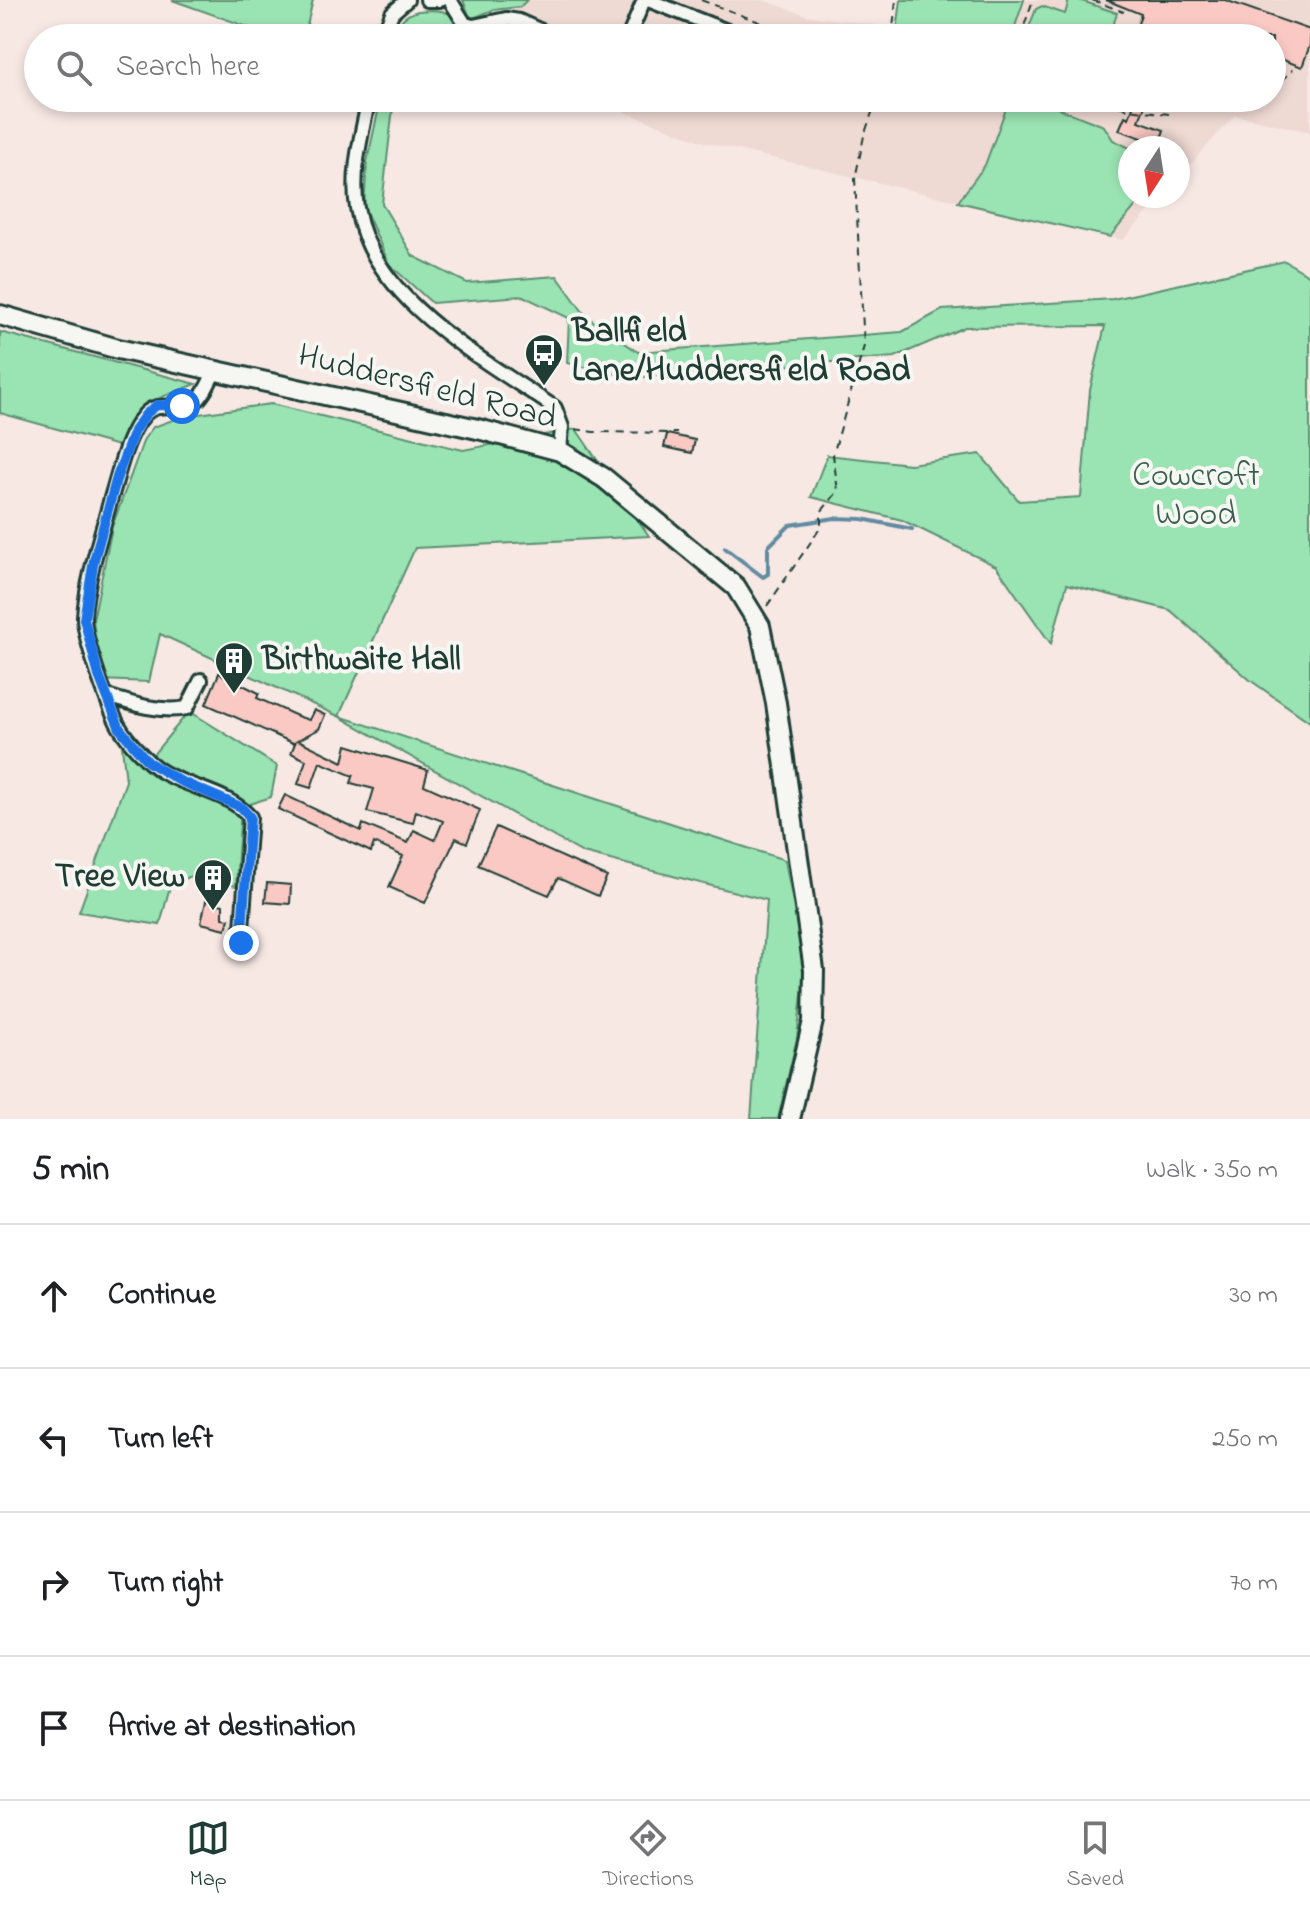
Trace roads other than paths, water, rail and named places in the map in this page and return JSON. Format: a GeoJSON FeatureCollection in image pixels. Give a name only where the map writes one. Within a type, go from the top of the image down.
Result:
{"type":"FeatureCollection","features":[{"type":"Feature","properties":{"kind":"highway","name":"Huddersfield Road"},"geometry":{"type":"LineString","coordinates":[[0,315],[118,349],[482,430],[560,451],[604,478],[736,587],[760,626],[776,703],[814,970],[813,1021],[790,1119]]}},
{"type":"Feature","properties":{"kind":"street"},"geometry":{"type":"LineString","coordinates":[[388,24],[392,13],[407,0]]}},
{"type":"Feature","properties":{"kind":"street"},"geometry":{"type":"LineString","coordinates":[[427,0],[440,0]]}},
{"type":"Feature","properties":{"kind":"street"},"geometry":{"type":"LineString","coordinates":[[450,0],[465,24]]}},
{"type":"Feature","properties":{"kind":"street"},"geometry":{"type":"LineString","coordinates":[[635,24],[646,0],[709,24]]}},
{"type":"Feature","properties":{"kind":"street"},"geometry":{"type":"LineString","coordinates":[[482,24],[506,19],[526,24]]}},
{"type":"Feature","properties":{"kind":"street"},"geometry":{"type":"LineString","coordinates":[[366,112],[356,167],[357,207],[366,243],[385,276],[409,303],[555,408],[562,427],[560,451]]}},
{"type":"Feature","properties":{"kind":"street"},"geometry":{"type":"LineString","coordinates":[[215,371],[197,401],[182,406],[157,405],[134,431],[117,477],[94,560],[84,619],[120,729],[148,762],[180,781],[241,807],[250,817],[241,943]]}},
{"type":"Feature","properties":{"kind":"street"},"geometry":{"type":"LineString","coordinates":[[107,696],[151,708],[187,708],[201,680]]}},
{"type":"Feature","properties":{"kind":"waterway"},"geometry":{"type":"LineString","coordinates":[[725,548],[763,577],[768,574],[768,547],[790,525],[835,518],[862,519],[912,529]]}},
{"type":"Feature","properties":{"kind":"place","name":"Ballfield Lane/Huddersfield Road"},"geometry":{"type":"Point","coordinates":[544,387]}},
{"type":"Feature","properties":{"kind":"place","name":"Birthwaite Hall"},"geometry":{"type":"Point","coordinates":[234,695]}},
{"type":"Feature","properties":{"kind":"place","name":"Tree View"},"geometry":{"type":"Point","coordinates":[213,912]}},
{"type":"Feature","properties":{"kind":"park label","name":"Cowcroft Wood"},"geometry":{"type":"Point","coordinates":[1196,496]}}]}
